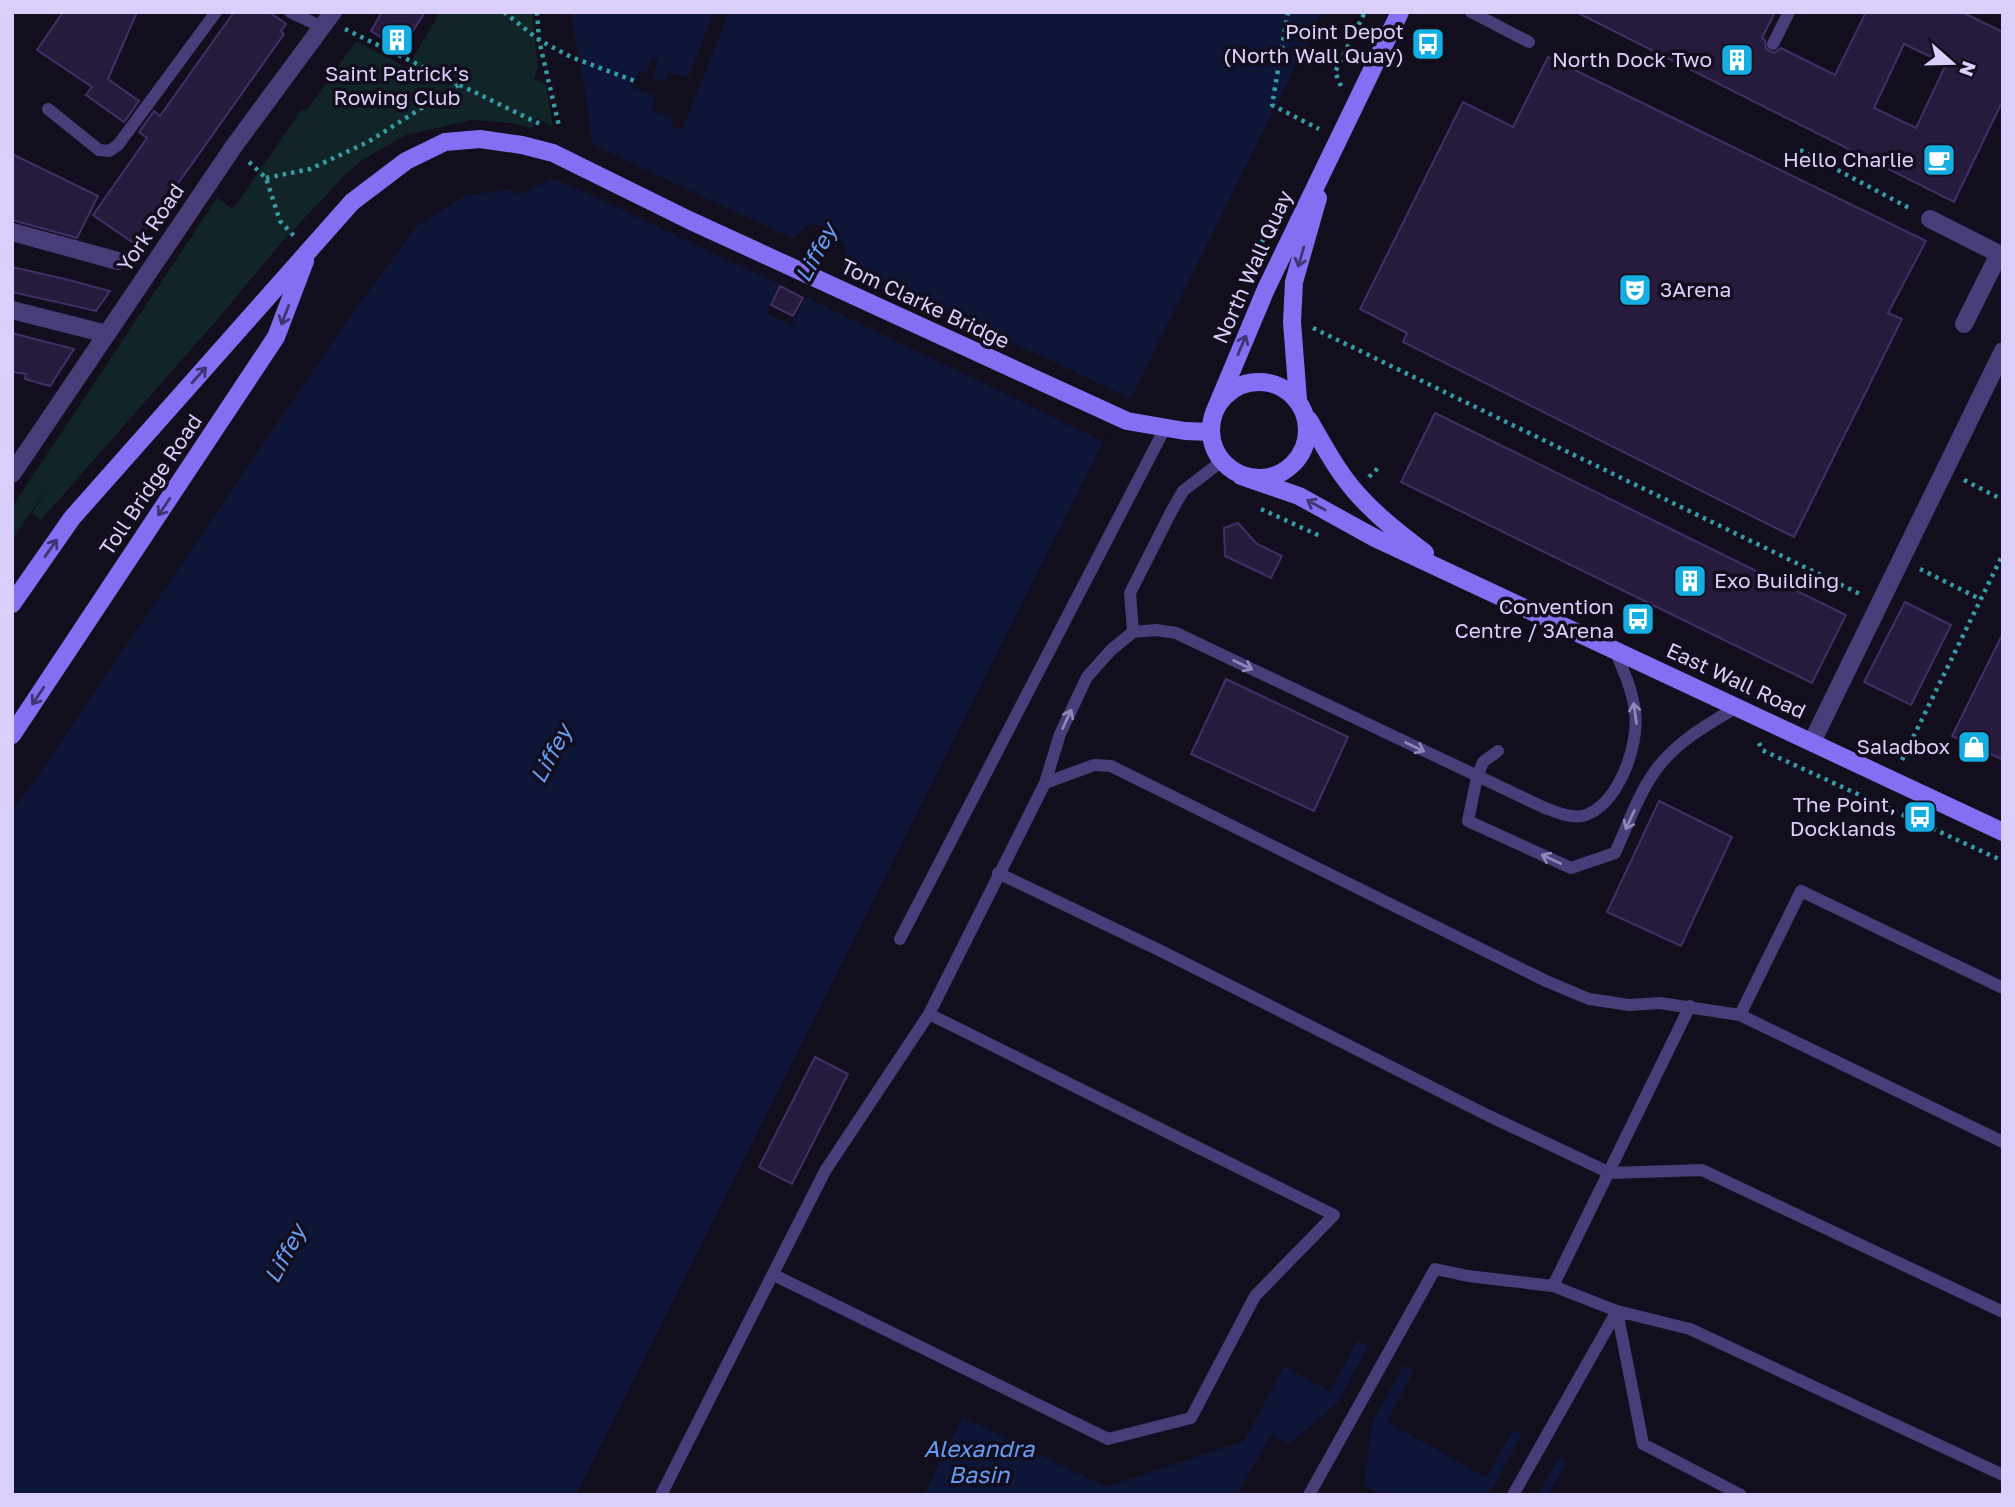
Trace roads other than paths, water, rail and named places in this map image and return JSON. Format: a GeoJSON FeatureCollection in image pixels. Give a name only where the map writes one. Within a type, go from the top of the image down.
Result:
{"type":"FeatureCollection","features":[{"type":"Feature","properties":{"kind":"main road","name":"North Wall Quay"},"geometry":{"type":"LineString","coordinates":[[1216,408],[1266,289],[1400,12]]}},
{"type":"Feature","properties":{"kind":"main road","name":"Toll Bridge Road"},"geometry":{"type":"LineString","coordinates":[[12,604],[72,518],[352,202],[406,161],[445,142],[480,139],[553,153]]}},
{"type":"Feature","properties":{"kind":"main road","name":"North Wall Quay"},"geometry":{"type":"LineString","coordinates":[[1301,406],[1292,323],[1294,282],[1334,145]]}},
{"type":"Feature","properties":{"kind":"main road","name":"Tom Clarke Bridge"},"geometry":{"type":"LineString","coordinates":[[553,153],[837,289],[1127,421],[1211,432]]}},
{"type":"Feature","properties":{"kind":"main road","name":"Toll Bridge Road"},"geometry":{"type":"LineString","coordinates":[[12,734],[276,337],[309,251]]}},
{"type":"Feature","properties":{"kind":"main road"},"geometry":{"type":"LineString","coordinates":[[1254,382],[1278,385],[1301,406],[1308,423],[1305,448],[1290,469],[1266,479],[1241,476],[1222,461],[1216,452],[1211,432],[1216,408],[1231,390],[1254,382]]}},
{"type":"Feature","properties":{"kind":"main road","name":"East Wall Road"},"geometry":{"type":"LineString","coordinates":[[1301,406],[1343,477],[1364,501],[1387,524],[1449,572]]}},
{"type":"Feature","properties":{"kind":"main road","name":"East Wall Road"},"geometry":{"type":"LineString","coordinates":[[1241,476],[1299,496],[1376,538],[2003,832]]}},
{"type":"Feature","properties":{"kind":"street","name":"York Road"},"geometry":{"type":"LineString","coordinates":[[12,474],[101,333],[234,146],[328,20]]}},
{"type":"Feature","properties":{"kind":"street"},"geometry":{"type":"LineString","coordinates":[[1930,219],[2001,250],[1964,324]]}},
{"type":"Feature","properties":{"kind":"street"},"geometry":{"type":"LineString","coordinates":[[12,232],[118,261]]}},
{"type":"Feature","properties":{"kind":"street"},"geometry":{"type":"LineString","coordinates":[[12,310],[101,333]]}},
{"type":"Feature","properties":{"kind":"street"},"geometry":{"type":"LineString","coordinates":[[1812,742],[2003,351]]}},
{"type":"Feature","properties":{"kind":"lane"},"geometry":{"type":"LineString","coordinates":[[48,108],[99,150],[109,151],[118,145],[216,12]]}},
{"type":"Feature","properties":{"kind":"lane"},"geometry":{"type":"LineString","coordinates":[[290,12],[328,20]]}},
{"type":"Feature","properties":{"kind":"lane"},"geometry":{"type":"LineString","coordinates":[[1471,12],[1529,42]]}},
{"type":"Feature","properties":{"kind":"lane"},"geometry":{"type":"LineString","coordinates":[[1773,44],[1789,12]]}},
{"type":"Feature","properties":{"kind":"lane"},"geometry":{"type":"LineString","coordinates":[[900,939],[1165,428]]}},
{"type":"Feature","properties":{"kind":"lane"},"geometry":{"type":"LineString","coordinates":[[1133,632],[1130,593],[1171,512],[1183,491],[1222,461]]}},
{"type":"Feature","properties":{"kind":"lane"},"geometry":{"type":"LineString","coordinates":[[662,1495],[825,1171],[929,1014],[1045,783],[1060,734],[1087,677],[1111,650],[1133,632],[1156,630],[1176,634],[1477,777],[1563,815],[1581,816],[1597,810],[1608,801],[1633,749],[1635,711],[1615,650]]}},
{"type":"Feature","properties":{"kind":"lane"},"geometry":{"type":"LineString","coordinates":[[1498,751],[1483,762],[1477,777],[1468,821],[1571,868],[1615,853],[1652,775],[1669,754],[1698,730],[1737,707]]}},
{"type":"Feature","properties":{"kind":"lane"},"geometry":{"type":"LineString","coordinates":[[1045,783],[1094,765],[1111,766],[1578,995],[1629,1005],[1660,1003],[1740,1015],[2003,1142]]}},
{"type":"Feature","properties":{"kind":"lane"},"geometry":{"type":"LineString","coordinates":[[998,873],[1610,1173],[1702,1170],[2003,1311]]}},
{"type":"Feature","properties":{"kind":"lane"},"geometry":{"type":"LineString","coordinates":[[1740,1015],[1801,891],[2003,988]]}},
{"type":"Feature","properties":{"kind":"lane"},"geometry":{"type":"LineString","coordinates":[[1553,1286],[1690,1006]]}},
{"type":"Feature","properties":{"kind":"lane"},"geometry":{"type":"LineString","coordinates":[[774,1275],[1108,1439],[1191,1418],[1255,1296],[1334,1215],[929,1014]]}},
{"type":"Feature","properties":{"kind":"lane"},"geometry":{"type":"LineString","coordinates":[[1309,1495],[1435,1269],[1468,1276],[1553,1286],[1617,1311],[1690,1329],[2003,1475]]}},
{"type":"Feature","properties":{"kind":"lane"},"geometry":{"type":"LineString","coordinates":[[1513,1495],[1617,1311]]}},
{"type":"Feature","properties":{"kind":"lane"},"geometry":{"type":"LineString","coordinates":[[1617,1311],[1643,1444],[1741,1495]]}},
{"type":"Feature","properties":{"kind":"water","name":"Liffey"},"geometry":{"type":"Polygon","coordinates":[[[571,12],[1322,12],[1131,398],[1126,396],[576,1495],[12,1495],[12,811],[346,322],[417,226],[466,195],[507,190],[520,194],[554,178],[574,136],[592,144],[571,12]]]}},
{"type":"Feature","properties":{"kind":"water","name":"Alexandra Basin"},"geometry":{"type":"Polygon","coordinates":[[[1358,1340],[1368,1346],[1337,1404],[1288,1444],[1271,1435],[1237,1495],[924,1495],[963,1417],[1106,1487],[1244,1441],[1284,1366],[1330,1391],[1358,1340]]]}},
{"type":"Feature","properties":{"kind":"water"},"geometry":{"type":"Polygon","coordinates":[[[1404,1365],[1414,1371],[1387,1422],[1486,1477],[1513,1430],[1522,1435],[1486,1495],[1382,1495],[1364,1485],[1372,1423],[1404,1365]]]}},
{"type":"Feature","properties":{"kind":"water"},"geometry":{"type":"Polygon","coordinates":[[[1559,1457],[1567,1461],[1548,1495],[1538,1495],[1559,1457]]]}},
{"type":"Feature","properties":{"kind":"place","name":"Saint Patrick's Rowing Club"},"geometry":{"type":"Point","coordinates":[397,40]}},
{"type":"Feature","properties":{"kind":"place","name":"Point Depot (North Wall Quay)"},"geometry":{"type":"Point","coordinates":[1428,44]}},
{"type":"Feature","properties":{"kind":"place","name":"North Dock Two"},"geometry":{"type":"Point","coordinates":[1737,60]}},
{"type":"Feature","properties":{"kind":"place","name":"Hello Charlie"},"geometry":{"type":"Point","coordinates":[1939,160]}},
{"type":"Feature","properties":{"kind":"place","name":"3Arena"},"geometry":{"type":"Point","coordinates":[1635,290]}},
{"type":"Feature","properties":{"kind":"place","name":"Exo Building"},"geometry":{"type":"Point","coordinates":[1690,581]}},
{"type":"Feature","properties":{"kind":"place","name":"Convention Centre / 3Arena"},"geometry":{"type":"Point","coordinates":[1638,619]}},
{"type":"Feature","properties":{"kind":"place","name":"Saladbox"},"geometry":{"type":"Point","coordinates":[1974,747]}},
{"type":"Feature","properties":{"kind":"place","name":"The Point, Docklands"},"geometry":{"type":"Point","coordinates":[1920,817]}}]}
